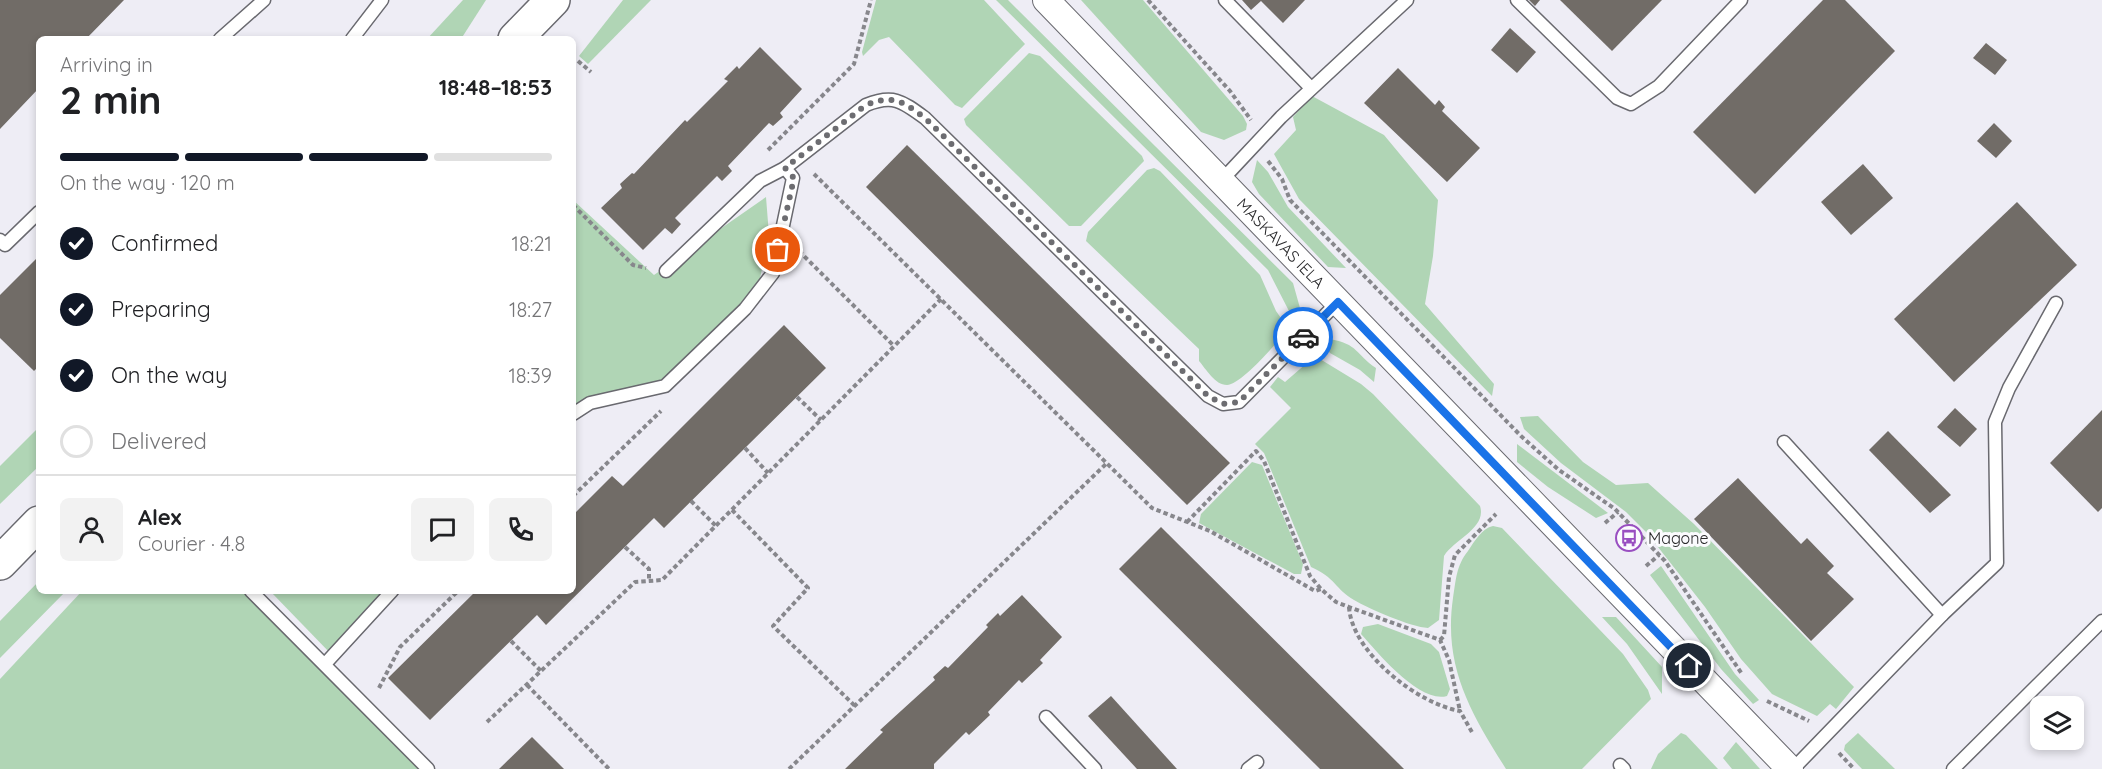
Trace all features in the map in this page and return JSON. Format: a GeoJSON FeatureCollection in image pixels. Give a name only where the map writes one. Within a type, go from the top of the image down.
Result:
{"type":"FeatureCollection","features":[{"type":"Feature","properties":{"kind":"main road"},"geometry":{"type":"LineString","coordinates":[[518,36],[553,0]]}},
{"type":"Feature","properties":{"kind":"main road"},"geometry":{"type":"LineString","coordinates":[[0,563],[36,527]]}},
{"type":"Feature","properties":{"kind":"street","name":"MASKAVAS IELA"},"geometry":{"type":"LineString","coordinates":[[1046,0],[1792,769]]}},
{"type":"Feature","properties":{"kind":"lane"},"geometry":{"type":"LineString","coordinates":[[223,36],[264,0]]}},
{"type":"Feature","properties":{"kind":"lane"},"geometry":{"type":"LineString","coordinates":[[354,36],[382,0]]}},
{"type":"Feature","properties":{"kind":"lane"},"geometry":{"type":"LineString","coordinates":[[1224,0],[1311,88]]}},
{"type":"Feature","properties":{"kind":"lane"},"geometry":{"type":"LineString","coordinates":[[1221,181],[1311,88],[1407,0]]}},
{"type":"Feature","properties":{"kind":"lane"},"geometry":{"type":"LineString","coordinates":[[1518,0],[1617,98],[1631,104],[1659,86],[1741,0]]}},
{"type":"Feature","properties":{"kind":"lane"},"geometry":{"type":"LineString","coordinates":[[666,271],[760,181],[785,168],[866,105],[881,99],[902,101],[925,118],[1208,396],[1223,404],[1239,402],[1338,302]]}},
{"type":"Feature","properties":{"kind":"lane"},"geometry":{"type":"LineString","coordinates":[[576,412],[590,403],[665,386],[745,309],[773,273],[794,178],[785,168]]}},
{"type":"Feature","properties":{"kind":"lane"},"geometry":{"type":"LineString","coordinates":[[2,245],[36,215]]}},
{"type":"Feature","properties":{"kind":"lane"},"geometry":{"type":"LineString","coordinates":[[1792,769],[1942,615],[1997,563],[1995,422],[2009,388],[2056,303]]}},
{"type":"Feature","properties":{"kind":"lane"},"geometry":{"type":"LineString","coordinates":[[1784,442],[1942,615]]}},
{"type":"Feature","properties":{"kind":"lane"},"geometry":{"type":"LineString","coordinates":[[254,594],[428,769]]}},
{"type":"Feature","properties":{"kind":"lane"},"geometry":{"type":"LineString","coordinates":[[325,664],[389,594]]}},
{"type":"Feature","properties":{"kind":"lane"},"geometry":{"type":"LineString","coordinates":[[1953,769],[2102,621]]}},
{"type":"Feature","properties":{"kind":"lane"},"geometry":{"type":"LineString","coordinates":[[1046,717],[1095,769]]}},
{"type":"Feature","properties":{"kind":"path"},"geometry":{"type":"LineString","coordinates":[[762,155],[849,72],[854,64],[871,0]]}},
{"type":"Feature","properties":{"kind":"path"},"geometry":{"type":"LineString","coordinates":[[1148,0],[1230,91],[1251,120],[1267,131],[1277,142],[1266,160],[1282,180],[1290,200],[1521,436],[1559,470],[1618,512],[1659,555],[1747,680]]}},
{"type":"Feature","properties":{"kind":"path"},"geometry":{"type":"LineString","coordinates":[[578,61],[591,72]]}},
{"type":"Feature","properties":{"kind":"path"},"geometry":{"type":"LineString","coordinates":[[798,158],[1152,508],[1210,531],[1315,591],[1321,589]]}},
{"type":"Feature","properties":{"kind":"path"},"geometry":{"type":"LineString","coordinates":[[576,208],[633,265],[645,269],[654,261]]}},
{"type":"Feature","properties":{"kind":"path"},"geometry":{"type":"LineString","coordinates":[[793,248],[894,346]]}},
{"type":"Feature","properties":{"kind":"path"},"geometry":{"type":"LineString","coordinates":[[487,722],[634,582],[662,580],[941,299]]}},
{"type":"Feature","properties":{"kind":"path"},"geometry":{"type":"LineString","coordinates":[[797,397],[821,420]]}},
{"type":"Feature","properties":{"kind":"path"},"geometry":{"type":"LineString","coordinates":[[745,448],[768,473]]}},
{"type":"Feature","properties":{"kind":"path"},"geometry":{"type":"LineString","coordinates":[[1187,522],[1256,451],[1264,461],[1310,576],[1336,602],[1440,640],[1449,660],[1460,711],[1473,734]]}},
{"type":"Feature","properties":{"kind":"path"},"geometry":{"type":"LineString","coordinates":[[789,769],[1107,464]]}},
{"type":"Feature","properties":{"kind":"path"},"geometry":{"type":"LineString","coordinates":[[691,501],[716,526]]}},
{"type":"Feature","properties":{"kind":"path"},"geometry":{"type":"LineString","coordinates":[[732,509],[808,588],[773,626],[855,706]]}},
{"type":"Feature","properties":{"kind":"path"},"geometry":{"type":"LineString","coordinates":[[1605,523],[1618,512]]}},
{"type":"Feature","properties":{"kind":"path"},"geometry":{"type":"LineString","coordinates":[[1440,640],[1444,636],[1449,577],[1455,555],[1496,514]]}},
{"type":"Feature","properties":{"kind":"path"},"geometry":{"type":"LineString","coordinates":[[625,547],[649,569],[649,580]]}},
{"type":"Feature","properties":{"kind":"path"},"geometry":{"type":"LineString","coordinates":[[1646,566],[1659,555]]}},
{"type":"Feature","properties":{"kind":"path"},"geometry":{"type":"LineString","coordinates":[[365,705],[376,693],[400,647],[455,594]]}},
{"type":"Feature","properties":{"kind":"path"},"geometry":{"type":"LineString","coordinates":[[1349,607],[1350,619],[1357,637],[1372,656],[1414,692],[1442,708],[1460,711]]}},
{"type":"Feature","properties":{"kind":"path"},"geometry":{"type":"LineString","coordinates":[[511,641],[541,671]]}},
{"type":"Feature","properties":{"kind":"path"},"geometry":{"type":"LineString","coordinates":[[527,685],[609,769]]}},
{"type":"Feature","properties":{"kind":"path"},"geometry":{"type":"LineString","coordinates":[[1762,695],[1769,703],[1809,721],[1854,769]]}},
{"type":"Feature","properties":{"kind":"green space"},"geometry":{"type":"Polygon","coordinates":[[[463,0],[486,0],[463,36],[430,36],[463,0]]]}},
{"type":"Feature","properties":{"kind":"green space"},"geometry":{"type":"Polygon","coordinates":[[[623,0],[651,0],[588,64],[579,56],[623,0]]]}},
{"type":"Feature","properties":{"kind":"green space"},"geometry":{"type":"Polygon","coordinates":[[[876,0],[984,0],[1025,44],[962,108],[955,105],[889,37],[879,40],[863,56],[862,52],[876,0]]]}},
{"type":"Feature","properties":{"kind":"green space"},"geometry":{"type":"Polygon","coordinates":[[[996,0],[1008,0],[1293,283],[1300,308],[1296,319],[1290,313],[1268,270],[996,0]]]}},
{"type":"Feature","properties":{"kind":"green space"},"geometry":{"type":"Polygon","coordinates":[[[1081,0],[1143,0],[1243,116],[1247,124],[1246,130],[1224,140],[1201,132],[1081,0]]]}},
{"type":"Feature","properties":{"kind":"green space"},"geometry":{"type":"Polygon","coordinates":[[[1029,53],[1040,56],[1142,156],[1144,161],[1081,226],[1069,226],[966,125],[964,119],[1029,53]]]}},
{"type":"Feature","properties":{"kind":"green space"},"geometry":{"type":"Polygon","coordinates":[[[1312,96],[1384,135],[1438,200],[1433,256],[1425,304],[1494,384],[1492,396],[1299,199],[1274,154],[1296,130],[1293,117],[1312,96]]]}},
{"type":"Feature","properties":{"kind":"green space"},"geometry":{"type":"Polygon","coordinates":[[[1257,160],[1268,172],[1288,207],[1346,268],[1328,267],[1259,194],[1252,182],[1257,160]]]}},
{"type":"Feature","properties":{"kind":"green space"},"geometry":{"type":"Polygon","coordinates":[[[1154,168],[1160,171],[1260,275],[1276,311],[1288,328],[1260,361],[1233,383],[1227,385],[1215,380],[1199,361],[1199,349],[1086,241],[1088,232],[1147,170],[1154,168]]]}},
{"type":"Feature","properties":{"kind":"green space"},"geometry":{"type":"Polygon","coordinates":[[[766,197],[769,235],[757,293],[665,386],[576,413],[576,203],[654,275],[766,197]]]}},
{"type":"Feature","properties":{"kind":"green space"},"geometry":{"type":"Polygon","coordinates":[[[1329,339],[1352,347],[1376,368],[1374,382],[1360,370],[1330,353],[1320,341],[1329,339]]]}},
{"type":"Feature","properties":{"kind":"green space"},"geometry":{"type":"Polygon","coordinates":[[[1315,356],[1373,394],[1480,506],[1481,514],[1475,527],[1444,556],[1439,620],[1428,628],[1401,621],[1361,604],[1348,596],[1325,575],[1311,567],[1264,453],[1255,444],[1291,408],[1270,387],[1278,377],[1285,382],[1315,356]]]}},
{"type":"Feature","properties":{"kind":"green space"},"geometry":{"type":"Polygon","coordinates":[[[1538,416],[1583,462],[1616,485],[1648,483],[1694,524],[1854,687],[1836,709],[1830,704],[1817,716],[1772,694],[1741,659],[1705,607],[1647,533],[1626,512],[1561,463],[1524,429],[1520,417],[1538,416]]]}},
{"type":"Feature","properties":{"kind":"green space"},"geometry":{"type":"Polygon","coordinates":[[[36,430],[36,469],[0,504],[0,466],[36,430]]]}},
{"type":"Feature","properties":{"kind":"green space"},"geometry":{"type":"Polygon","coordinates":[[[1517,444],[1608,513],[1596,518],[1548,487],[1517,462],[1517,444]]]}},
{"type":"Feature","properties":{"kind":"green space"},"geometry":{"type":"Polygon","coordinates":[[[1252,462],[1262,465],[1303,564],[1301,574],[1294,574],[1199,523],[1201,514],[1252,462]]]}},
{"type":"Feature","properties":{"kind":"green space"},"geometry":{"type":"Polygon","coordinates":[[[1493,526],[1502,528],[1623,654],[1648,690],[1651,699],[1582,769],[1506,769],[1471,708],[1463,688],[1452,646],[1451,623],[1456,579],[1461,562],[1473,544],[1482,532],[1493,526]]]}},
{"type":"Feature","properties":{"kind":"green space"},"geometry":{"type":"Polygon","coordinates":[[[1661,566],[1735,674],[1759,700],[1753,704],[1721,669],[1650,575],[1661,566]]]}},
{"type":"Feature","properties":{"kind":"green space"},"geometry":{"type":"Polygon","coordinates":[[[36,584],[36,594],[63,594],[0,658],[0,621],[36,584]]]}},
{"type":"Feature","properties":{"kind":"green space"},"geometry":{"type":"Polygon","coordinates":[[[79,594],[251,594],[419,769],[0,769],[0,679],[79,594]]]}},
{"type":"Feature","properties":{"kind":"green space"},"geometry":{"type":"Polygon","coordinates":[[[273,594],[389,594],[332,655],[273,594]]]}},
{"type":"Feature","properties":{"kind":"green space"},"geometry":{"type":"Polygon","coordinates":[[[1602,617],[1616,617],[1662,667],[1662,694],[1627,644],[1602,617]]]}},
{"type":"Feature","properties":{"kind":"green space"},"geometry":{"type":"Polygon","coordinates":[[[1378,624],[1431,644],[1439,652],[1450,689],[1447,696],[1436,696],[1412,685],[1389,664],[1361,634],[1363,627],[1378,624]]]}},
{"type":"Feature","properties":{"kind":"green space"},"geometry":{"type":"Polygon","coordinates":[[[1681,733],[1686,735],[1718,769],[1651,769],[1658,754],[1681,733]]]}},
{"type":"Feature","properties":{"kind":"green space"},"geometry":{"type":"Polygon","coordinates":[[[1858,733],[1895,769],[1862,769],[1844,750],[1845,745],[1858,733]]]}},
{"type":"Feature","properties":{"kind":"green space"},"geometry":{"type":"Polygon","coordinates":[[[1736,742],[1760,769],[1732,769],[1723,758],[1736,742]]]}},
{"type":"Feature","properties":{"kind":"building"},"geometry":{"type":"Polygon","coordinates":[[[0,0],[124,0],[89,36],[36,36],[36,91],[0,129],[0,0]]]}},
{"type":"Feature","properties":{"kind":"building"},"geometry":{"type":"Polygon","coordinates":[[[1242,0],[1305,0],[1283,23],[1261,1],[1251,10],[1242,0]]]}},
{"type":"Feature","properties":{"kind":"building"},"geometry":{"type":"Polygon","coordinates":[[[1529,0],[1540,0],[1535,6],[1529,0]]]}},
{"type":"Feature","properties":{"kind":"building"},"geometry":{"type":"Polygon","coordinates":[[[1560,0],[1662,0],[1612,51],[1560,0]]]}},
{"type":"Feature","properties":{"kind":"building"},"geometry":{"type":"Polygon","coordinates":[[[1823,0],[1845,0],[1895,51],[1755,194],[1693,132],[1823,0]]]}},
{"type":"Feature","properties":{"kind":"building"},"geometry":{"type":"Polygon","coordinates":[[[1510,28],[1536,52],[1517,73],[1491,50],[1510,28]]]}},
{"type":"Feature","properties":{"kind":"building"},"geometry":{"type":"Polygon","coordinates":[[[1986,43],[2007,60],[1995,75],[1973,58],[1986,43]]]}},
{"type":"Feature","properties":{"kind":"building"},"geometry":{"type":"Polygon","coordinates":[[[760,47],[802,89],[780,113],[783,117],[773,126],[769,123],[728,166],[732,171],[722,181],[717,176],[675,218],[681,224],[672,234],[665,228],[643,250],[601,208],[622,188],[620,184],[632,173],[634,174],[685,120],[687,122],[728,81],[724,79],[737,66],[739,69],[760,47]]]}},
{"type":"Feature","properties":{"kind":"building"},"geometry":{"type":"Polygon","coordinates":[[[1398,68],[1435,105],[1439,100],[1445,107],[1442,111],[1480,148],[1447,182],[1364,103],[1398,68]]]}},
{"type":"Feature","properties":{"kind":"building"},"geometry":{"type":"Polygon","coordinates":[[[1994,123],[2012,141],[1996,158],[1977,141],[1994,123]]]}},
{"type":"Feature","properties":{"kind":"building"},"geometry":{"type":"Polygon","coordinates":[[[907,145],[1230,463],[1187,505],[866,187],[907,145]]]}},
{"type":"Feature","properties":{"kind":"building"},"geometry":{"type":"Polygon","coordinates":[[[1863,164],[1893,198],[1851,235],[1821,202],[1863,164]]]}},
{"type":"Feature","properties":{"kind":"building"},"geometry":{"type":"Polygon","coordinates":[[[2017,202],[2077,265],[1954,382],[1894,319],[2017,202]]]}},
{"type":"Feature","properties":{"kind":"building"},"geometry":{"type":"Polygon","coordinates":[[[36,259],[36,369],[34,371],[0,338],[0,295],[36,259]]]}},
{"type":"Feature","properties":{"kind":"building"},"geometry":{"type":"Polygon","coordinates":[[[784,325],[826,368],[664,528],[654,518],[546,625],[537,615],[430,720],[388,678],[473,594],[576,594],[576,512],[612,476],[623,486],[784,325]]]}},
{"type":"Feature","properties":{"kind":"building"},"geometry":{"type":"Polygon","coordinates":[[[1955,408],[1977,429],[1960,447],[1937,427],[1955,408]]]}},
{"type":"Feature","properties":{"kind":"building"},"geometry":{"type":"Polygon","coordinates":[[[2102,410],[2102,508],[2098,512],[2050,463],[2102,410]]]}},
{"type":"Feature","properties":{"kind":"building"},"geometry":{"type":"Polygon","coordinates":[[[1888,431],[1951,495],[1930,513],[1869,450],[1888,431]]]}},
{"type":"Feature","properties":{"kind":"building"},"geometry":{"type":"Polygon","coordinates":[[[1738,478],[1801,544],[1807,538],[1834,566],[1827,573],[1854,599],[1811,641],[1694,519],[1738,478]]]}},
{"type":"Feature","properties":{"kind":"building"},"geometry":{"type":"Polygon","coordinates":[[[1161,527],[1404,769],[1320,769],[1119,569],[1161,527]]]}},
{"type":"Feature","properties":{"kind":"building"},"geometry":{"type":"Polygon","coordinates":[[[1022,595],[1062,637],[1040,660],[1043,663],[1022,683],[1019,680],[988,712],[990,715],[969,735],[966,732],[934,764],[934,769],[845,769],[883,732],[880,730],[935,680],[933,677],[945,666],[948,668],[988,627],[986,625],[998,613],[1000,616],[1022,595]]]}},
{"type":"Feature","properties":{"kind":"building"},"geometry":{"type":"Polygon","coordinates":[[[1111,696],[1177,769],[1137,769],[1088,716],[1111,696]]]}},
{"type":"Feature","properties":{"kind":"building"},"geometry":{"type":"Polygon","coordinates":[[[532,737],[564,769],[499,769],[532,737]]]}},
{"type":"Feature","properties":{"kind":"way so far"},"geometry":{"type":"LineString","coordinates":[[778,250],[794,178],[785,168],[866,105],[881,99],[902,101],[925,118],[1208,396],[1223,404],[1239,402],[1303,337]]}},
{"type":"Feature","properties":{"kind":"place","name":"Magone"},"geometry":{"type":"Point","coordinates":[1629,538]}},
{"type":"Feature","properties":{"kind":"route"},"geometry":{"type":"LineString","coordinates":[[1303,337],[1338,302],[1689,666]]}}]}
